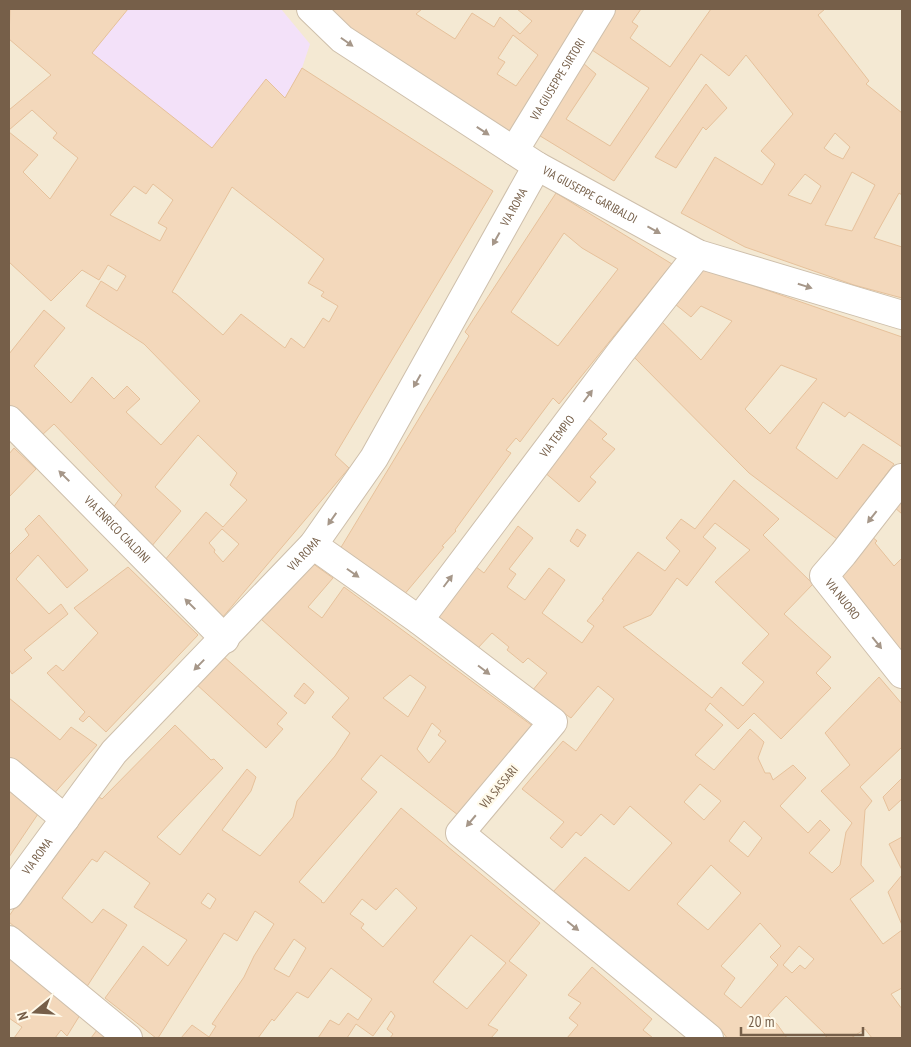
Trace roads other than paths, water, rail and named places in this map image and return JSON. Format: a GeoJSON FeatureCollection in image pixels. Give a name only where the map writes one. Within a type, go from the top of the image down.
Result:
{"type":"FeatureCollection","features":[{"type":"Feature","properties":{"kind":"street","name":"VIA GIUSEPPE GARIBALDI"},"geometry":{"type":"LineString","coordinates":[[312,9],[342,39],[537,166],[698,254],[902,315]]}},
{"type":"Feature","properties":{"kind":"street","name":"VIA GIUSEPPE SIRTORI"},"geometry":{"type":"LineString","coordinates":[[514,151],[601,9]]}},
{"type":"Feature","properties":{"kind":"street","name":"VIA ROMA"},"geometry":{"type":"LineString","coordinates":[[9,895],[114,752],[313,545],[374,458],[537,166]]}},
{"type":"Feature","properties":{"kind":"street","name":"VIA TEMPIO"},"geometry":{"type":"LineString","coordinates":[[419,620],[620,353],[698,254]]}},
{"type":"Feature","properties":{"kind":"street","name":"VIA ENRICO CIALDINI"},"geometry":{"type":"LineString","coordinates":[[9,420],[224,639]]}},
{"type":"Feature","properties":{"kind":"street","name":"VIA NUORO"},"geometry":{"type":"LineString","coordinates":[[902,478],[824,576],[902,674]]}},
{"type":"Feature","properties":{"kind":"street","name":"VIA SASSARI"},"geometry":{"type":"LineString","coordinates":[[313,545],[419,620],[553,722],[460,834],[709,1038]]}},
{"type":"Feature","properties":{"kind":"street"},"geometry":{"type":"LineString","coordinates":[[9,772],[65,819]]}},
{"type":"Feature","properties":{"kind":"street"},"geometry":{"type":"LineString","coordinates":[[9,940],[128,1038]]}}]}
